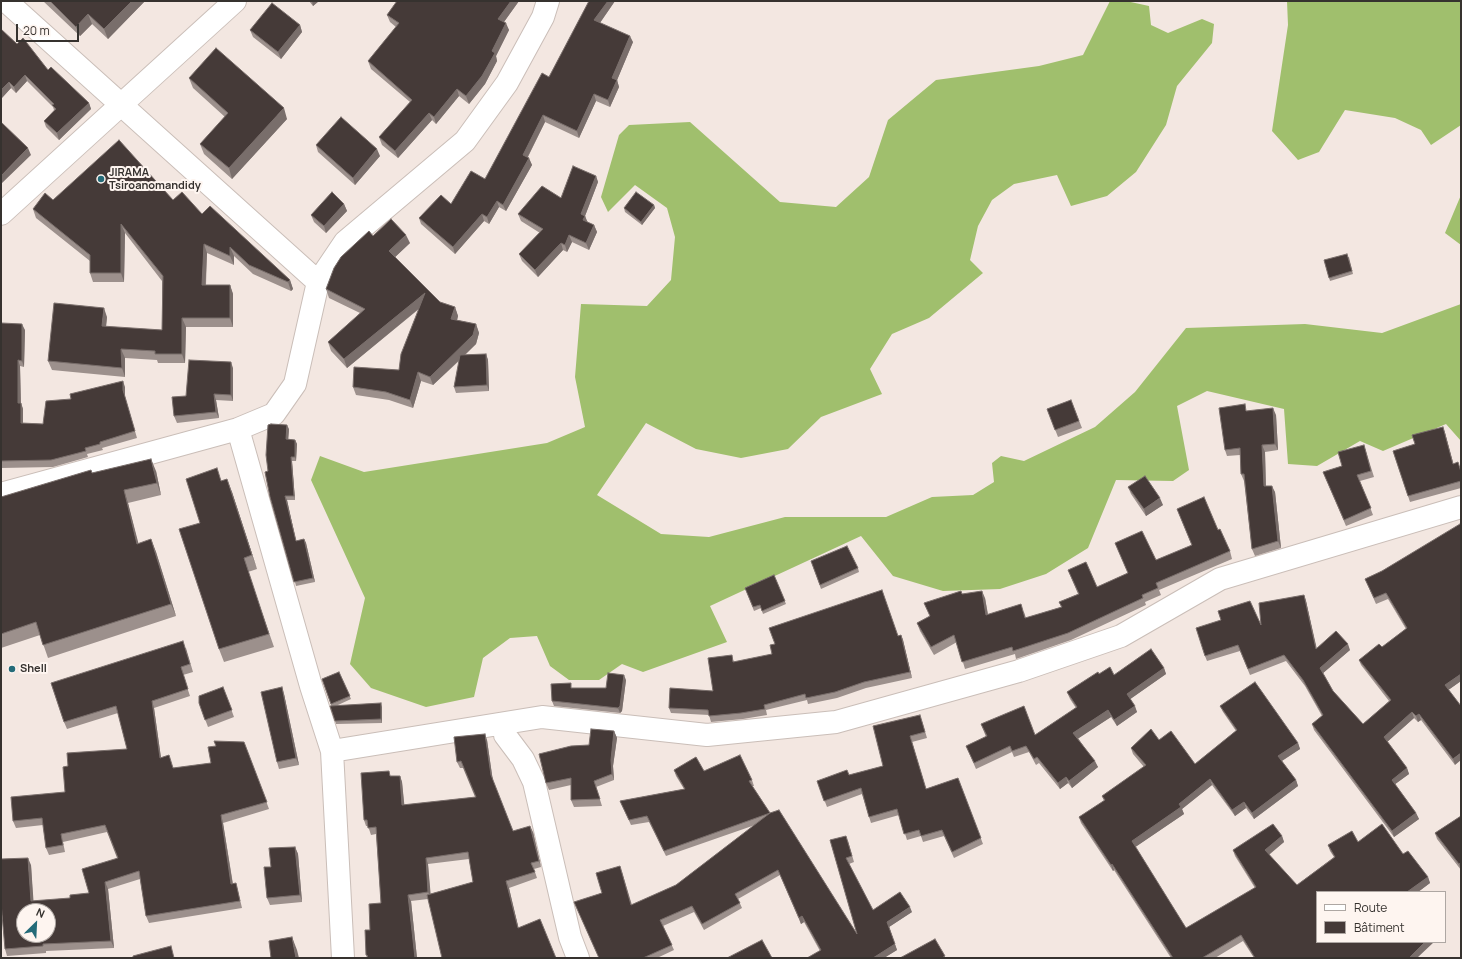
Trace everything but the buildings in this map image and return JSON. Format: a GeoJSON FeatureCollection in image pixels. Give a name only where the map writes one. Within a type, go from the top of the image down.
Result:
{"type":"FeatureCollection","features":[{"type":"Feature","properties":{"kind":"street"},"geometry":{"type":"LineString","coordinates":[[6,1],[318,282]]}},
{"type":"Feature","properties":{"kind":"street"},"geometry":{"type":"LineString","coordinates":[[1,214],[235,1]]}},
{"type":"Feature","properties":{"kind":"street"},"geometry":{"type":"LineString","coordinates":[[1,494],[238,429],[274,414],[295,384],[318,282],[345,242],[465,141],[508,83],[543,17],[548,1]]}},
{"type":"Feature","properties":{"kind":"street"},"geometry":{"type":"LineString","coordinates":[[238,429],[311,686],[332,751],[343,958]]}},
{"type":"Feature","properties":{"kind":"street"},"geometry":{"type":"LineString","coordinates":[[332,751],[542,717],[707,735],[836,722],[1019,670],[1121,636],[1220,579],[1461,507]]}},
{"type":"Feature","properties":{"kind":"street"},"geometry":{"type":"LineString","coordinates":[[505,735],[523,759],[534,782],[570,937],[578,958]]}},
{"type":"Feature","properties":{"kind":"green space"},"geometry":{"type":"Polygon","coordinates":[[[1110,1],[1126,1],[1149,6],[1151,25],[1168,33],[1202,19],[1214,24],[1212,43],[1177,86],[1166,125],[1136,172],[1107,196],[1071,206],[1057,175],[1014,184],[992,200],[978,226],[970,260],[983,273],[929,318],[892,334],[870,369],[882,394],[821,417],[788,449],[741,458],[696,449],[646,423],[597,495],[661,534],[709,537],[785,517],[886,517],[932,497],[973,495],[994,482],[992,463],[1001,456],[1024,461],[1095,427],[1135,392],[1186,328],[1305,324],[1382,333],[1461,304],[1461,441],[1446,424],[1383,451],[1360,441],[1317,466],[1288,464],[1284,409],[1207,391],[1177,406],[1189,470],[1173,481],[1116,480],[1088,548],[1046,574],[1000,589],[943,591],[893,576],[861,536],[710,606],[727,642],[643,672],[622,664],[599,680],[569,680],[550,666],[537,636],[510,638],[483,658],[474,697],[426,707],[371,688],[350,664],[365,598],[311,480],[320,456],[364,472],[547,443],[585,427],[575,377],[581,304],[647,306],[671,280],[675,237],[667,208],[635,185],[608,212],[601,197],[619,135],[629,125],[690,122],[780,202],[836,207],[869,177],[888,120],[936,80],[1039,66],[1083,55],[1110,1]]]}},
{"type":"Feature","properties":{"kind":"green space"},"geometry":{"type":"Polygon","coordinates":[[[1287,1],[1461,1],[1461,125],[1431,145],[1421,130],[1395,118],[1345,110],[1319,152],[1298,160],[1272,131],[1288,25],[1287,1]]]}},
{"type":"Feature","properties":{"kind":"green space"},"geometry":{"type":"Polygon","coordinates":[[[1461,195],[1461,245],[1445,233],[1461,195]]]}},
{"type":"Feature","properties":{"kind":"place","name":"JIRAMA Tsiroanomandidy"},"geometry":{"type":"Point","coordinates":[101,179]}},
{"type":"Feature","properties":{"kind":"place","name":"Shell"},"geometry":{"type":"Point","coordinates":[12,669]}}]}
